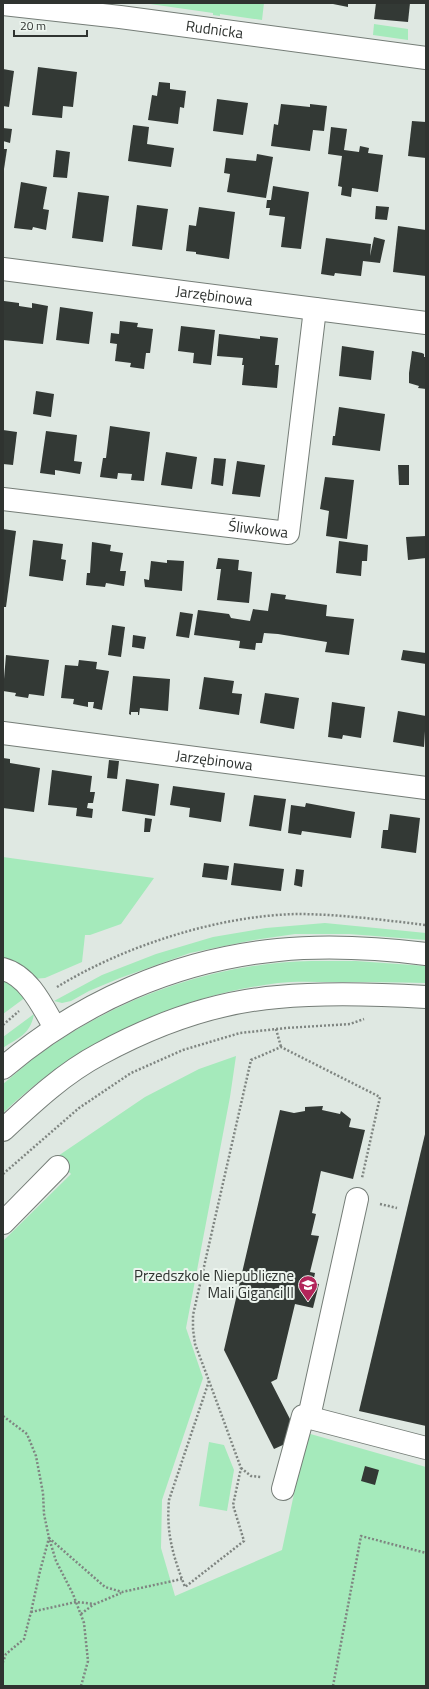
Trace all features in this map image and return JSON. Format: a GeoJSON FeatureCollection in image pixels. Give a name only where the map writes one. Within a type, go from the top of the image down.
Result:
{"type":"FeatureCollection","features":[{"type":"Feature","properties":{"kind":"street","name":"Rudnicka"},"geometry":{"type":"LineString","coordinates":[[3,4],[119,10],[426,58]]}},
{"type":"Feature","properties":{"kind":"street","name":"Jarzębinowa"},"geometry":{"type":"LineString","coordinates":[[3,269],[426,323]]}},
{"type":"Feature","properties":{"kind":"street","name":"Śliwkowa"},"geometry":{"type":"LineString","coordinates":[[3,498],[288,534],[316,309]]}},
{"type":"Feature","properties":{"kind":"street","name":"Jarzębinowa"},"geometry":{"type":"LineString","coordinates":[[3,732],[426,788]]}},
{"type":"Feature","properties":{"kind":"street"},"geometry":{"type":"LineString","coordinates":[[3,1068],[55,1028],[123,991],[157,977],[220,959],[277,950],[338,947],[426,954]]}},
{"type":"Feature","properties":{"kind":"street"},"geometry":{"type":"LineString","coordinates":[[3,969],[21,980],[39,999],[55,1028]]}},
{"type":"Feature","properties":{"kind":"street"},"geometry":{"type":"LineString","coordinates":[[3,1130],[36,1100],[99,1054],[168,1022],[193,1014],[221,1006],[278,997],[324,995],[426,997]]}},
{"type":"Feature","properties":{"kind":"street"},"geometry":{"type":"LineString","coordinates":[[3,1224],[58,1167]]}},
{"type":"Feature","properties":{"kind":"street"},"geometry":{"type":"LineString","coordinates":[[309,1417],[357,1199]]}},
{"type":"Feature","properties":{"kind":"street"},"geometry":{"type":"LineString","coordinates":[[283,1489],[303,1416],[426,1448]]}},
{"type":"Feature","properties":{"kind":"path"},"geometry":{"type":"LineString","coordinates":[[3,1174],[79,1108],[131,1073],[183,1050],[240,1033],[350,1024]]}},
{"type":"Feature","properties":{"kind":"path"},"geometry":{"type":"LineString","coordinates":[[276,1029],[281,1047],[380,1097],[357,1199],[397,1208]]}},
{"type":"Feature","properties":{"kind":"path"},"geometry":{"type":"LineString","coordinates":[[209,1381],[169,1500],[169,1538],[173,1557],[185,1586],[244,1541],[233,1505],[241,1468],[209,1381],[195,1344],[192,1328],[193,1315],[251,1060],[281,1047]]}},
{"type":"Feature","properties":{"kind":"path"},"geometry":{"type":"LineString","coordinates":[[3,1416],[27,1434],[36,1456],[49,1538],[56,1561],[76,1602],[84,1623],[88,1661],[81,1686]]}},
{"type":"Feature","properties":{"kind":"path"},"geometry":{"type":"LineString","coordinates":[[332,1686],[361,1536],[426,1553]]}},
{"type":"Feature","properties":{"kind":"path"},"geometry":{"type":"LineString","coordinates":[[49,1538],[105,1587],[122,1592]]}},
{"type":"Feature","properties":{"kind":"path"},"geometry":{"type":"LineString","coordinates":[[3,1662],[6,1654],[24,1639],[32,1612],[40,1571],[49,1538]]}},
{"type":"Feature","properties":{"kind":"path"},"geometry":{"type":"LineString","coordinates":[[80,1614],[95,1604],[122,1592],[182,1579]]}},
{"type":"Feature","properties":{"kind":"path"},"geometry":{"type":"LineString","coordinates":[[32,1612],[76,1602],[95,1604]]}},
{"type":"Feature","properties":{"kind":"green space"},"geometry":{"type":"Polygon","coordinates":[[[143,3],[264,3],[262,20],[220,14],[220,16],[213,15],[213,13],[143,3]]]}},
{"type":"Feature","properties":{"kind":"green space"},"geometry":{"type":"Polygon","coordinates":[[[374,24],[408,29],[408,40],[373,35],[374,24]]]}},
{"type":"Feature","properties":{"kind":"green space"},"geometry":{"type":"Polygon","coordinates":[[[3,857],[154,878],[121,924],[90,935],[85,935],[82,962],[45,978],[6,981],[14,985],[26,997],[3,1014],[3,857]]]}},
{"type":"Feature","properties":{"kind":"green space"},"geometry":{"type":"Polygon","coordinates":[[[325,923],[426,933],[426,940],[349,934],[295,934],[254,940],[190,953],[120,978],[89,991],[71,1001],[62,1003],[54,1001],[102,975],[156,954],[213,937],[266,928],[325,923]]]}},
{"type":"Feature","properties":{"kind":"green space"},"geometry":{"type":"Polygon","coordinates":[[[356,961],[426,966],[426,983],[284,982],[240,989],[202,999],[166,1011],[130,1026],[96,1044],[63,1065],[32,1088],[3,1113],[3,1084],[38,1055],[64,1037],[119,1007],[176,984],[237,969],[289,962],[356,961]]]}},
{"type":"Feature","properties":{"kind":"green space"},"geometry":{"type":"Polygon","coordinates":[[[34,1014],[30,1027],[27,1031],[3,1048],[3,1037],[34,1014]]]}},
{"type":"Feature","properties":{"kind":"green space"},"geometry":{"type":"Polygon","coordinates":[[[236,1056],[230,1097],[186,1328],[203,1378],[162,1500],[161,1548],[175,1596],[282,1550],[307,1433],[426,1467],[426,1686],[3,1686],[3,1241],[71,1174],[55,1158],[145,1097],[199,1069],[236,1056]]]}},
{"type":"Feature","properties":{"kind":"green space"},"geometry":{"type":"Polygon","coordinates":[[[209,1442],[224,1445],[234,1470],[227,1511],[199,1506],[209,1442]]]}},
{"type":"Feature","properties":{"kind":"building"},"geometry":{"type":"Polygon","coordinates":[[[328,3],[348,3],[348,7],[328,3]]]}},
{"type":"Feature","properties":{"kind":"building"},"geometry":{"type":"Polygon","coordinates":[[[376,3],[410,3],[408,22],[374,19],[376,3]]]}},
{"type":"Feature","properties":{"kind":"building"},"geometry":{"type":"Polygon","coordinates":[[[38,67],[77,72],[73,107],[63,106],[62,118],[32,115],[38,67]]]}},
{"type":"Feature","properties":{"kind":"building"},"geometry":{"type":"Polygon","coordinates":[[[3,69],[14,71],[9,107],[3,106],[3,69]]]}},
{"type":"Feature","properties":{"kind":"building"},"geometry":{"type":"Polygon","coordinates":[[[159,82],[170,83],[170,89],[186,91],[184,108],[180,107],[178,124],[148,120],[152,95],[157,96],[159,82]]]}},
{"type":"Feature","properties":{"kind":"building"},"geometry":{"type":"Polygon","coordinates":[[[217,99],[248,103],[243,135],[213,131],[217,99]]]}},
{"type":"Feature","properties":{"kind":"building"},"geometry":{"type":"Polygon","coordinates":[[[281,104],[310,107],[310,104],[327,106],[324,131],[313,130],[310,151],[271,146],[274,124],[278,125],[281,104]]]}},
{"type":"Feature","properties":{"kind":"building"},"geometry":{"type":"Polygon","coordinates":[[[412,121],[426,122],[426,158],[408,156],[412,121]]]}},
{"type":"Feature","properties":{"kind":"building"},"geometry":{"type":"Polygon","coordinates":[[[133,125],[149,127],[147,144],[174,148],[171,167],[128,161],[133,125]]]}},
{"type":"Feature","properties":{"kind":"building"},"geometry":{"type":"Polygon","coordinates":[[[331,127],[347,129],[344,150],[359,152],[360,146],[369,148],[368,153],[383,155],[378,192],[352,188],[351,197],[341,195],[342,187],[338,186],[342,156],[328,154],[331,127]]]}},
{"type":"Feature","properties":{"kind":"building"},"geometry":{"type":"Polygon","coordinates":[[[3,128],[12,129],[10,143],[3,141],[3,128]]]}},
{"type":"Feature","properties":{"kind":"building"},"geometry":{"type":"Polygon","coordinates":[[[3,149],[7,149],[4,169],[3,168],[3,149]]]}},
{"type":"Feature","properties":{"kind":"building"},"geometry":{"type":"Polygon","coordinates":[[[56,150],[70,152],[67,178],[53,177],[56,150]]]}},
{"type":"Feature","properties":{"kind":"building"},"geometry":{"type":"Polygon","coordinates":[[[257,154],[273,157],[266,198],[227,192],[230,174],[224,173],[226,158],[256,161],[257,154]]]}},
{"type":"Feature","properties":{"kind":"building"},"geometry":{"type":"Polygon","coordinates":[[[21,182],[47,187],[43,209],[49,210],[46,230],[33,227],[32,230],[14,228],[21,182]]]}},
{"type":"Feature","properties":{"kind":"building"},"geometry":{"type":"Polygon","coordinates":[[[273,186],[309,192],[301,249],[281,247],[285,217],[269,215],[270,208],[266,208],[267,200],[271,200],[273,186]]]}},
{"type":"Feature","properties":{"kind":"building"},"geometry":{"type":"Polygon","coordinates":[[[78,192],[109,196],[103,242],[72,238],[78,192]]]}},
{"type":"Feature","properties":{"kind":"building"},"geometry":{"type":"Polygon","coordinates":[[[137,205],[168,209],[162,250],[132,246],[137,205]]]}},
{"type":"Feature","properties":{"kind":"building"},"geometry":{"type":"Polygon","coordinates":[[[376,206],[389,207],[387,220],[375,219],[376,206]]]}},
{"type":"Feature","properties":{"kind":"building"},"geometry":{"type":"Polygon","coordinates":[[[199,207],[235,212],[229,259],[186,251],[189,225],[196,226],[199,207]]]}},
{"type":"Feature","properties":{"kind":"building"},"geometry":{"type":"Polygon","coordinates":[[[398,226],[426,230],[426,276],[393,272],[398,226]]]}},
{"type":"Feature","properties":{"kind":"building"},"geometry":{"type":"Polygon","coordinates":[[[374,237],[385,240],[380,263],[363,261],[361,276],[335,273],[334,276],[321,274],[326,238],[371,244],[370,256],[374,237]]]}},
{"type":"Feature","properties":{"kind":"building"},"geometry":{"type":"Polygon","coordinates":[[[4,301],[19,303],[19,306],[32,308],[32,303],[48,306],[43,344],[3,340],[4,301]]]}},
{"type":"Feature","properties":{"kind":"building"},"geometry":{"type":"Polygon","coordinates":[[[60,307],[93,312],[89,344],[56,340],[60,307]]]}},
{"type":"Feature","properties":{"kind":"building"},"geometry":{"type":"Polygon","coordinates":[[[120,321],[138,323],[137,327],[153,329],[150,353],[146,353],[144,369],[130,367],[131,363],[115,361],[117,344],[110,343],[111,333],[119,334],[120,321]]]}},
{"type":"Feature","properties":{"kind":"building"},"geometry":{"type":"Polygon","coordinates":[[[181,326],[215,330],[211,365],[193,363],[194,353],[178,351],[181,326]]]}},
{"type":"Feature","properties":{"kind":"building"},"geometry":{"type":"Polygon","coordinates":[[[219,334],[260,339],[260,336],[278,338],[275,365],[279,365],[277,388],[242,385],[244,365],[242,365],[243,358],[217,356],[219,334]]]}},
{"type":"Feature","properties":{"kind":"building"},"geometry":{"type":"Polygon","coordinates":[[[342,346],[374,351],[371,380],[339,376],[342,346]]]}},
{"type":"Feature","properties":{"kind":"building"},"geometry":{"type":"Polygon","coordinates":[[[412,351],[422,353],[424,354],[424,357],[426,357],[426,389],[418,388],[419,386],[409,383],[412,351]]]}},
{"type":"Feature","properties":{"kind":"building"},"geometry":{"type":"Polygon","coordinates":[[[36,391],[54,394],[51,417],[33,414],[36,391]]]}},
{"type":"Feature","properties":{"kind":"building"},"geometry":{"type":"Polygon","coordinates":[[[339,407],[385,414],[380,451],[332,445],[333,436],[335,436],[339,407]]]}},
{"type":"Feature","properties":{"kind":"building"},"geometry":{"type":"Polygon","coordinates":[[[110,426],[150,432],[144,481],[131,480],[132,474],[118,473],[117,479],[100,477],[103,458],[106,458],[110,426]]]}},
{"type":"Feature","properties":{"kind":"building"},"geometry":{"type":"Polygon","coordinates":[[[3,430],[17,432],[13,465],[3,464],[3,430]]]}},
{"type":"Feature","properties":{"kind":"building"},"geometry":{"type":"Polygon","coordinates":[[[46,431],[77,435],[74,461],[82,462],[80,474],[55,470],[55,475],[40,473],[46,431]]]}},
{"type":"Feature","properties":{"kind":"building"},"geometry":{"type":"Polygon","coordinates":[[[166,452],[197,457],[192,489],[161,485],[166,452]]]}},
{"type":"Feature","properties":{"kind":"building"},"geometry":{"type":"Polygon","coordinates":[[[214,458],[226,459],[223,486],[211,484],[214,458]]]}},
{"type":"Feature","properties":{"kind":"building"},"geometry":{"type":"Polygon","coordinates":[[[237,461],[265,465],[260,497],[232,494],[237,461]]]}},
{"type":"Feature","properties":{"kind":"building"},"geometry":{"type":"Polygon","coordinates":[[[398,465],[409,465],[409,485],[399,485],[398,465]]]}},
{"type":"Feature","properties":{"kind":"building"},"geometry":{"type":"Polygon","coordinates":[[[325,477],[354,480],[347,539],[326,536],[329,511],[320,509],[325,477]]]}},
{"type":"Feature","properties":{"kind":"building"},"geometry":{"type":"Polygon","coordinates":[[[3,529],[16,531],[6,607],[3,607],[3,529]]]}},
{"type":"Feature","properties":{"kind":"building"},"geometry":{"type":"Polygon","coordinates":[[[426,536],[426,558],[408,560],[406,537],[426,536]]]}},
{"type":"Feature","properties":{"kind":"building"},"geometry":{"type":"Polygon","coordinates":[[[33,540],[63,544],[61,559],[66,560],[63,581],[29,576],[33,540]]]}},
{"type":"Feature","properties":{"kind":"building"},"geometry":{"type":"Polygon","coordinates":[[[339,541],[368,545],[367,561],[362,561],[361,576],[336,573],[339,541]]]}},
{"type":"Feature","properties":{"kind":"building"},"geometry":{"type":"Polygon","coordinates":[[[92,542],[111,545],[110,551],[123,553],[120,571],[126,571],[124,586],[106,583],[105,587],[86,585],[87,573],[90,573],[92,542]]]}},
{"type":"Feature","properties":{"kind":"building"},"geometry":{"type":"Polygon","coordinates":[[[218,558],[239,560],[238,570],[252,572],[249,603],[217,600],[221,569],[216,569],[218,558]]]}},
{"type":"Feature","properties":{"kind":"building"},"geometry":{"type":"Polygon","coordinates":[[[167,560],[184,561],[182,591],[145,587],[144,579],[149,580],[151,561],[167,563],[167,560]]]}},
{"type":"Feature","properties":{"kind":"building"},"geometry":{"type":"Polygon","coordinates":[[[271,593],[286,595],[285,599],[327,605],[326,616],[354,619],[349,655],[325,652],[327,642],[278,634],[264,633],[262,643],[256,643],[255,650],[239,648],[240,641],[194,635],[198,610],[229,614],[231,618],[250,621],[253,609],[268,611],[271,593]]]}},
{"type":"Feature","properties":{"kind":"building"},"geometry":{"type":"Polygon","coordinates":[[[180,612],[193,614],[189,638],[176,636],[180,612]]]}},
{"type":"Feature","properties":{"kind":"building"},"geometry":{"type":"Polygon","coordinates":[[[112,625],[125,627],[121,657],[108,655],[112,625]]]}},
{"type":"Feature","properties":{"kind":"building"},"geometry":{"type":"Polygon","coordinates":[[[133,635],[146,637],[144,649],[132,647],[133,635]]]}},
{"type":"Feature","properties":{"kind":"building"},"geometry":{"type":"Polygon","coordinates":[[[403,650],[426,653],[426,664],[401,660],[403,650]]]}},
{"type":"Feature","properties":{"kind":"building"},"geometry":{"type":"Polygon","coordinates":[[[6,655],[49,660],[44,696],[29,694],[28,698],[15,696],[16,693],[3,691],[6,655]]]}},
{"type":"Feature","properties":{"kind":"building"},"geometry":{"type":"Polygon","coordinates":[[[79,660],[97,662],[96,669],[109,671],[102,710],[93,708],[94,702],[88,702],[88,707],[73,704],[74,699],[61,698],[65,665],[78,666],[79,660]]]}},
{"type":"Feature","properties":{"kind":"building"},"geometry":{"type":"Polygon","coordinates":[[[133,676],[170,679],[168,711],[140,708],[139,715],[138,712],[131,712],[131,715],[129,714],[133,676]]]}},
{"type":"Feature","properties":{"kind":"building"},"geometry":{"type":"Polygon","coordinates":[[[204,677],[234,681],[232,693],[242,694],[239,715],[199,709],[204,677]]]}},
{"type":"Feature","properties":{"kind":"building"},"geometry":{"type":"Polygon","coordinates":[[[265,693],[299,698],[294,729],[260,723],[265,693]]]}},
{"type":"Feature","properties":{"kind":"building"},"geometry":{"type":"Polygon","coordinates":[[[332,702],[365,707],[361,738],[343,735],[342,739],[328,737],[332,702]]]}},
{"type":"Feature","properties":{"kind":"building"},"geometry":{"type":"Polygon","coordinates":[[[398,711],[426,716],[424,747],[393,742],[398,711]]]}},
{"type":"Feature","properties":{"kind":"building"},"geometry":{"type":"Polygon","coordinates":[[[3,758],[10,759],[10,763],[40,768],[34,812],[3,808],[3,758]]]}},
{"type":"Feature","properties":{"kind":"building"},"geometry":{"type":"Polygon","coordinates":[[[109,760],[119,761],[117,779],[107,778],[109,760]]]}},
{"type":"Feature","properties":{"kind":"building"},"geometry":{"type":"Polygon","coordinates":[[[52,770],[92,776],[90,792],[95,792],[93,803],[88,803],[87,808],[93,809],[92,818],[76,816],[77,808],[48,805],[52,770]]]}},
{"type":"Feature","properties":{"kind":"building"},"geometry":{"type":"Polygon","coordinates":[[[126,779],[159,784],[155,816],[122,811],[126,779]]]}},
{"type":"Feature","properties":{"kind":"building"},"geometry":{"type":"Polygon","coordinates":[[[173,786],[225,793],[221,822],[189,817],[190,808],[170,805],[173,786]]]}},
{"type":"Feature","properties":{"kind":"building"},"geometry":{"type":"Polygon","coordinates":[[[254,795],[286,799],[281,831],[249,826],[254,795]]]}},
{"type":"Feature","properties":{"kind":"building"},"geometry":{"type":"Polygon","coordinates":[[[306,803],[355,812],[351,838],[302,831],[301,835],[288,833],[291,805],[305,807],[306,803]]]}},
{"type":"Feature","properties":{"kind":"building"},"geometry":{"type":"Polygon","coordinates":[[[390,814],[420,818],[416,853],[381,848],[383,830],[388,830],[390,814]]]}},
{"type":"Feature","properties":{"kind":"building"},"geometry":{"type":"Polygon","coordinates":[[[145,818],[152,819],[150,832],[144,832],[145,818]]]}},
{"type":"Feature","properties":{"kind":"building"},"geometry":{"type":"Polygon","coordinates":[[[204,863],[229,866],[227,880],[202,877],[204,863]]]}},
{"type":"Feature","properties":{"kind":"building"},"geometry":{"type":"Polygon","coordinates":[[[234,863],[284,869],[281,891],[231,885],[234,863]]]}},
{"type":"Feature","properties":{"kind":"building"},"geometry":{"type":"Polygon","coordinates":[[[296,869],[304,870],[302,887],[294,885],[296,869]]]}},
{"type":"Feature","properties":{"kind":"building"},"geometry":{"type":"Polygon","coordinates":[[[323,1106],[322,1110],[340,1114],[341,1111],[351,1119],[349,1127],[365,1130],[353,1179],[321,1171],[312,1213],[316,1214],[311,1235],[319,1236],[310,1272],[315,1273],[313,1283],[319,1284],[313,1308],[295,1304],[277,1379],[271,1382],[291,1421],[285,1444],[274,1449],[224,1350],[280,1110],[294,1113],[305,1111],[305,1107],[323,1106]]]}},
{"type":"Feature","properties":{"kind":"building"},"geometry":{"type":"Polygon","coordinates":[[[426,1130],[426,1426],[359,1411],[426,1130]]]}},
{"type":"Feature","properties":{"kind":"building"},"geometry":{"type":"Polygon","coordinates":[[[365,1466],[379,1470],[375,1485],[361,1481],[365,1466]]]}},
{"type":"Feature","properties":{"kind":"place","name":"Przedszkole Niepubliczne Mali Giganci II"},"geometry":{"type":"Point","coordinates":[308,1302]}}]}
